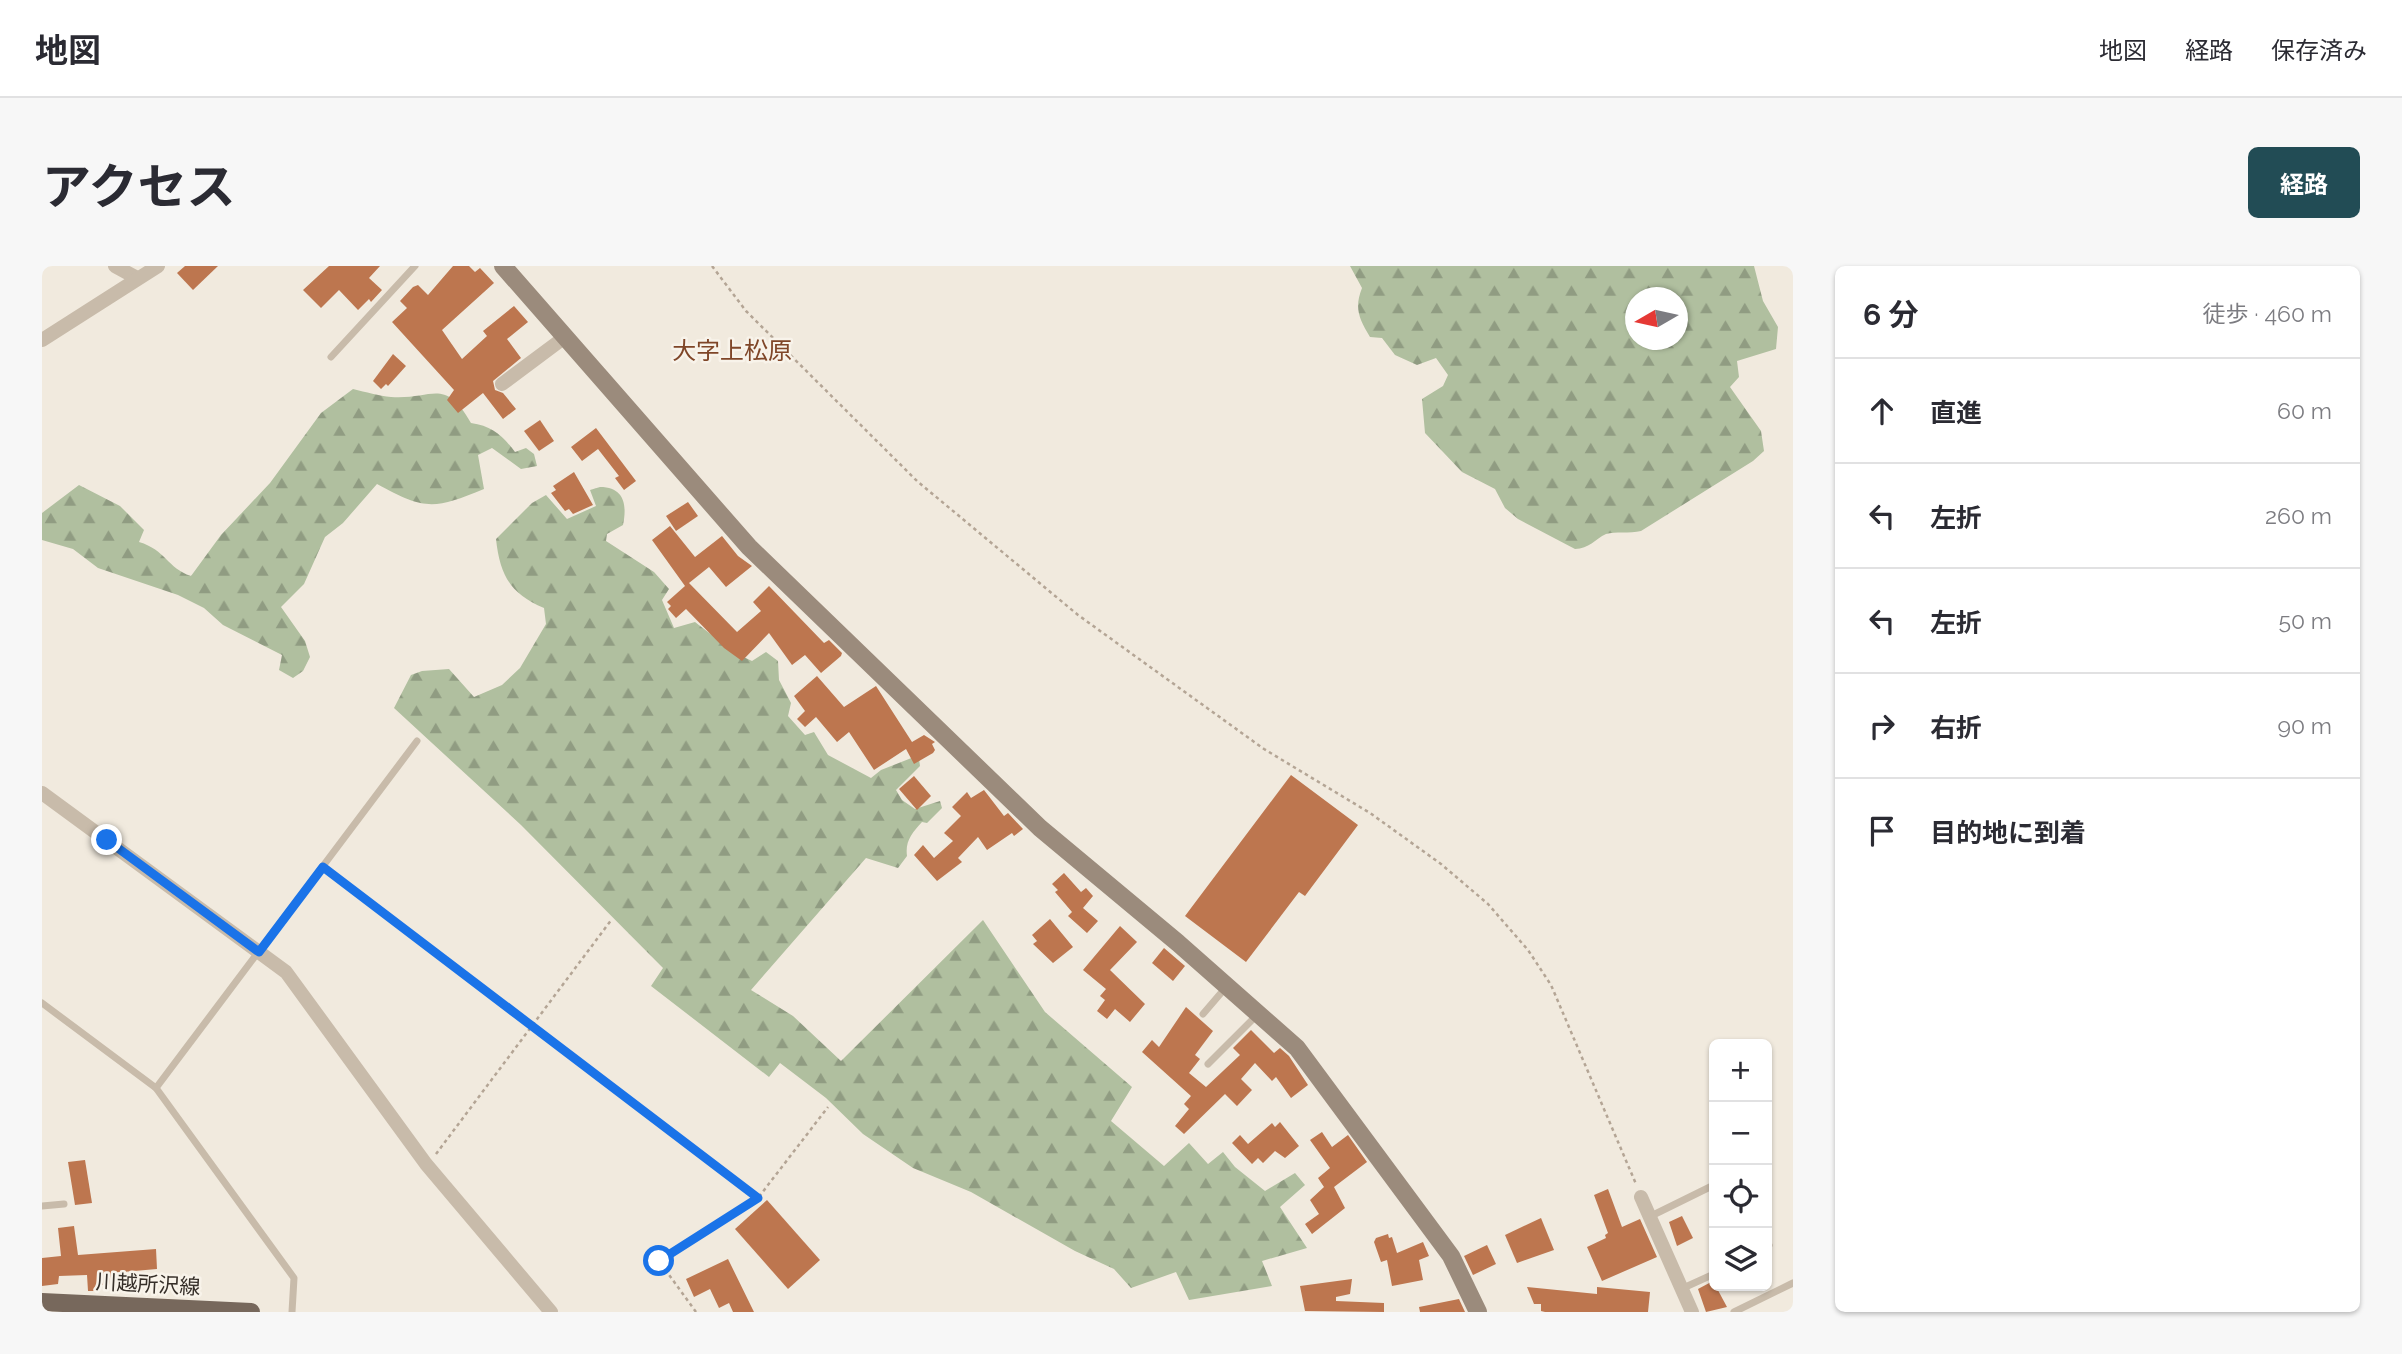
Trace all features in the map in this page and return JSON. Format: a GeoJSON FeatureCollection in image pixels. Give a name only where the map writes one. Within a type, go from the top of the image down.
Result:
{"type":"FeatureCollection","features":[{"type":"Feature","properties":{"kind":"main road","name":"川越所沢線"},"geometry":{"type":"LineString","coordinates":[[42,1302],[251,1312]]}},
{"type":"Feature","properties":{"kind":"street"},"geometry":{"type":"LineString","coordinates":[[115,266],[137,278]]}},
{"type":"Feature","properties":{"kind":"street"},"geometry":{"type":"LineString","coordinates":[[42,340],[158,266]]}},
{"type":"Feature","properties":{"kind":"street"},"geometry":{"type":"LineString","coordinates":[[503,266],[749,547],[1040,828],[1297,1048],[1451,1256],[1478,1312]]}},
{"type":"Feature","properties":{"kind":"street"},"geometry":{"type":"LineString","coordinates":[[502,384],[565,337]]}},
{"type":"Feature","properties":{"kind":"street"},"geometry":{"type":"LineString","coordinates":[[42,793],[286,972],[426,1164],[551,1312]]}},
{"type":"Feature","properties":{"kind":"street"},"geometry":{"type":"LineString","coordinates":[[1641,1197],[1692,1312]]}},
{"type":"Feature","properties":{"kind":"lane"},"geometry":{"type":"LineString","coordinates":[[331,357],[415,266]]}},
{"type":"Feature","properties":{"kind":"lane"},"geometry":{"type":"LineString","coordinates":[[156,1088],[417,741]]}},
{"type":"Feature","properties":{"kind":"lane"},"geometry":{"type":"LineString","coordinates":[[1203,1014],[1227,986]]}},
{"type":"Feature","properties":{"kind":"lane"},"geometry":{"type":"LineString","coordinates":[[42,1003],[156,1088],[294,1278],[292,1312]]}},
{"type":"Feature","properties":{"kind":"lane"},"geometry":{"type":"LineString","coordinates":[[1208,1064],[1258,1013]]}},
{"type":"Feature","properties":{"kind":"lane"},"geometry":{"type":"LineString","coordinates":[[1649,1217],[1709,1187]]}},
{"type":"Feature","properties":{"kind":"lane"},"geometry":{"type":"LineString","coordinates":[[42,1206],[64,1203]]}},
{"type":"Feature","properties":{"kind":"lane"},"geometry":{"type":"LineString","coordinates":[[1681,1289],[1709,1276]]}},
{"type":"Feature","properties":{"kind":"lane"},"geometry":{"type":"LineString","coordinates":[[1734,1312],[1793,1283]]}},
{"type":"Feature","properties":{"kind":"path"},"geometry":{"type":"LineString","coordinates":[[712,266],[746,311],[918,481],[1068,606],[1264,749],[1370,813],[1441,864],[1488,904],[1528,950],[1551,985],[1641,1197]]}},
{"type":"Feature","properties":{"kind":"path"},"geometry":{"type":"LineString","coordinates":[[323,867],[758,1198]]}},
{"type":"Feature","properties":{"kind":"path"},"geometry":{"type":"LineString","coordinates":[[426,1164],[612,919]]}},
{"type":"Feature","properties":{"kind":"path"},"geometry":{"type":"LineString","coordinates":[[696,1312],[659,1261],[758,1198],[828,1107]]}},
{"type":"Feature","properties":{"kind":"green space"},"geometry":{"type":"Polygon","coordinates":[[[1350,266],[1754,266],[1763,301],[1778,327],[1776,349],[1737,361],[1739,377],[1730,387],[1761,431],[1764,451],[1753,461],[1641,531],[1606,534],[1588,546],[1575,549],[1518,519],[1505,508],[1495,489],[1462,472],[1425,433],[1422,399],[1443,386],[1448,375],[1436,358],[1417,365],[1395,355],[1382,338],[1370,337],[1363,325],[1358,302],[1362,288],[1350,266]]]}},
{"type":"Feature","properties":{"kind":"green space"},"geometry":{"type":"Polygon","coordinates":[[[353,389],[391,397],[437,393],[445,395],[462,409],[471,423],[496,432],[515,452],[526,448],[534,454],[537,466],[521,469],[492,448],[478,455],[484,489],[440,504],[419,503],[377,484],[343,523],[325,537],[304,584],[281,607],[305,641],[310,657],[303,671],[293,678],[279,670],[282,655],[223,625],[204,608],[178,595],[98,568],[73,549],[42,540],[42,513],[79,485],[120,506],[144,530],[139,542],[148,545],[183,573],[191,576],[221,535],[270,483],[321,413],[353,389]]]}},
{"type":"Feature","properties":{"kind":"green space"},"geometry":{"type":"Polygon","coordinates":[[[600,487],[615,490],[622,499],[625,511],[623,525],[607,534],[606,541],[654,572],[669,589],[662,600],[674,628],[695,622],[735,653],[752,661],[766,652],[778,661],[779,680],[791,703],[788,716],[805,735],[814,732],[828,755],[871,778],[881,770],[914,757],[919,759],[920,766],[896,790],[902,800],[915,809],[940,801],[942,808],[927,823],[922,822],[912,834],[907,846],[907,856],[898,868],[866,858],[751,990],[793,1016],[841,1061],[983,920],[1045,1012],[1132,1087],[1111,1121],[1164,1166],[1189,1143],[1208,1164],[1223,1152],[1235,1167],[1265,1191],[1295,1173],[1305,1185],[1280,1207],[1307,1248],[1262,1261],[1272,1286],[1189,1300],[1176,1272],[1131,1288],[1114,1269],[1075,1251],[971,1192],[913,1168],[863,1134],[826,1098],[780,1063],[769,1077],[651,986],[663,968],[521,825],[394,708],[411,675],[422,671],[449,669],[474,697],[502,685],[520,668],[546,624],[544,608],[523,596],[509,582],[500,563],[496,539],[532,503],[546,495],[567,519],[596,506],[590,490],[600,487]]]}},
{"type":"Feature","properties":{"kind":"building"},"geometry":{"type":"Polygon","coordinates":[[[185,266],[218,266],[193,290],[177,273],[185,266]]]}},
{"type":"Feature","properties":{"kind":"building"},"geometry":{"type":"Polygon","coordinates":[[[329,266],[380,266],[369,278],[382,290],[371,302],[369,299],[358,310],[339,290],[321,308],[303,290],[329,266]]]}},
{"type":"Feature","properties":{"kind":"building"},"geometry":{"type":"Polygon","coordinates":[[[453,266],[469,266],[475,272],[480,268],[494,283],[442,330],[462,359],[487,336],[483,331],[514,306],[528,322],[507,339],[521,358],[493,381],[495,390],[503,393],[516,409],[503,419],[483,393],[458,413],[447,400],[454,390],[392,322],[407,308],[400,301],[413,287],[418,285],[428,295],[453,266]]]}},
{"type":"Feature","properties":{"kind":"building"},"geometry":{"type":"Polygon","coordinates":[[[393,354],[406,366],[388,386],[386,384],[381,389],[373,381],[393,354]]]}},
{"type":"Feature","properties":{"kind":"building"},"geometry":{"type":"Polygon","coordinates":[[[540,420],[554,441],[539,451],[524,431],[540,420]]]}},
{"type":"Feature","properties":{"kind":"building"},"geometry":{"type":"Polygon","coordinates":[[[596,428],[636,481],[624,490],[615,478],[619,476],[598,449],[582,461],[571,447],[596,428]]]}},
{"type":"Feature","properties":{"kind":"building"},"geometry":{"type":"Polygon","coordinates":[[[574,472],[593,505],[573,514],[569,509],[565,511],[551,493],[556,490],[553,486],[574,472]]]}},
{"type":"Feature","properties":{"kind":"building"},"geometry":{"type":"Polygon","coordinates":[[[688,502],[698,516],[676,531],[666,516],[688,502]]]}},
{"type":"Feature","properties":{"kind":"building"},"geometry":{"type":"Polygon","coordinates":[[[670,526],[695,557],[722,536],[738,556],[752,566],[726,587],[709,567],[689,583],[737,632],[761,611],[753,602],[769,586],[824,643],[829,640],[842,653],[841,656],[821,673],[805,655],[792,665],[769,633],[742,661],[724,648],[686,609],[676,618],[668,609],[671,606],[667,602],[685,586],[652,540],[670,526]]]}},
{"type":"Feature","properties":{"kind":"building"},"geometry":{"type":"Polygon","coordinates":[[[817,676],[844,707],[876,686],[912,742],[924,735],[935,742],[932,744],[935,750],[914,764],[906,749],[874,770],[849,732],[837,742],[816,717],[805,727],[797,719],[805,711],[794,696],[817,676]]]}},
{"type":"Feature","properties":{"kind":"building"},"geometry":{"type":"Polygon","coordinates":[[[1291,775],[1358,825],[1305,896],[1299,892],[1246,962],[1185,916],[1291,775]]]}},
{"type":"Feature","properties":{"kind":"building"},"geometry":{"type":"Polygon","coordinates":[[[914,776],[931,796],[917,810],[899,789],[914,776]]]}},
{"type":"Feature","properties":{"kind":"building"},"geometry":{"type":"Polygon","coordinates":[[[984,790],[1004,816],[1008,813],[1023,829],[987,850],[978,837],[958,858],[962,862],[937,881],[914,855],[923,845],[934,858],[953,841],[944,833],[961,816],[952,807],[967,792],[971,798],[984,790]]]}},
{"type":"Feature","properties":{"kind":"building"},"geometry":{"type":"Polygon","coordinates":[[[1064,873],[1081,892],[1086,888],[1093,896],[1083,908],[1098,921],[1087,933],[1068,916],[1072,912],[1055,892],[1058,890],[1052,884],[1064,873]]]}},
{"type":"Feature","properties":{"kind":"building"},"geometry":{"type":"Polygon","coordinates":[[[1050,919],[1073,947],[1053,963],[1033,944],[1037,941],[1032,935],[1050,919]]]}},
{"type":"Feature","properties":{"kind":"building"},"geometry":{"type":"Polygon","coordinates":[[[1120,926],[1137,942],[1110,970],[1145,1004],[1130,1022],[1115,1009],[1107,1019],[1097,1011],[1105,1000],[1100,996],[1106,989],[1083,970],[1120,926]]]}},
{"type":"Feature","properties":{"kind":"building"},"geometry":{"type":"Polygon","coordinates":[[[1164,948],[1185,966],[1173,981],[1152,963],[1164,948]]]}},
{"type":"Feature","properties":{"kind":"building"},"geometry":{"type":"Polygon","coordinates":[[[1186,1007],[1213,1031],[1195,1055],[1200,1059],[1189,1073],[1206,1087],[1240,1055],[1233,1048],[1251,1030],[1274,1053],[1280,1048],[1289,1056],[1308,1085],[1291,1098],[1276,1077],[1272,1081],[1255,1063],[1241,1079],[1252,1090],[1237,1106],[1225,1094],[1184,1134],[1175,1126],[1189,1109],[1184,1104],[1191,1096],[1142,1052],[1152,1040],[1159,1047],[1186,1007]]]}},
{"type":"Feature","properties":{"kind":"building"},"geometry":{"type":"Polygon","coordinates":[[[1280,1122],[1299,1146],[1285,1158],[1275,1151],[1263,1163],[1258,1158],[1252,1164],[1232,1143],[1240,1135],[1248,1144],[1272,1123],[1275,1127],[1280,1122]]]}},
{"type":"Feature","properties":{"kind":"building"},"geometry":{"type":"Polygon","coordinates":[[[1322,1132],[1332,1147],[1348,1135],[1367,1162],[1334,1187],[1345,1208],[1312,1234],[1305,1224],[1319,1214],[1310,1200],[1324,1187],[1318,1178],[1330,1168],[1310,1140],[1322,1132]]]}},
{"type":"Feature","properties":{"kind":"building"},"geometry":{"type":"Polygon","coordinates":[[[85,1160],[92,1203],[75,1205],[68,1162],[85,1160]]]}},
{"type":"Feature","properties":{"kind":"building"},"geometry":{"type":"Polygon","coordinates":[[[1608,1189],[1622,1227],[1640,1219],[1657,1257],[1602,1281],[1587,1247],[1606,1238],[1608,1233],[1594,1195],[1608,1189]]]}},
{"type":"Feature","properties":{"kind":"building"},"geometry":{"type":"Polygon","coordinates":[[[767,1200],[820,1260],[788,1289],[735,1229],[767,1200]]]}},
{"type":"Feature","properties":{"kind":"building"},"geometry":{"type":"Polygon","coordinates":[[[1682,1216],[1693,1238],[1677,1246],[1669,1222],[1682,1216]]]}},
{"type":"Feature","properties":{"kind":"building"},"geometry":{"type":"Polygon","coordinates":[[[1541,1218],[1554,1250],[1517,1263],[1505,1235],[1541,1218]]]}},
{"type":"Feature","properties":{"kind":"building"},"geometry":{"type":"Polygon","coordinates":[[[74,1226],[78,1255],[156,1249],[157,1269],[111,1273],[109,1285],[100,1285],[100,1291],[88,1291],[87,1275],[59,1276],[58,1284],[42,1286],[42,1258],[61,1256],[58,1228],[74,1226]]]}},
{"type":"Feature","properties":{"kind":"building"},"geometry":{"type":"Polygon","coordinates":[[[1388,1234],[1389,1238],[1392,1237],[1397,1253],[1423,1242],[1429,1256],[1419,1260],[1423,1280],[1392,1286],[1387,1260],[1381,1262],[1374,1242],[1376,1238],[1388,1234]]]}},
{"type":"Feature","properties":{"kind":"building"},"geometry":{"type":"Polygon","coordinates":[[[1487,1245],[1496,1264],[1473,1275],[1464,1256],[1487,1245]]]}},
{"type":"Feature","properties":{"kind":"building"},"geometry":{"type":"Polygon","coordinates":[[[728,1259],[754,1312],[733,1312],[729,1303],[719,1308],[710,1289],[694,1297],[686,1279],[728,1259]]]}},
{"type":"Feature","properties":{"kind":"building"},"geometry":{"type":"Polygon","coordinates":[[[1352,1279],[1350,1294],[1336,1297],[1336,1301],[1384,1303],[1384,1312],[1305,1311],[1300,1286],[1352,1279]]]}},
{"type":"Feature","properties":{"kind":"building"},"geometry":{"type":"Polygon","coordinates":[[[1709,1283],[1709,1291],[1718,1291],[1727,1307],[1706,1312],[1698,1289],[1709,1283]]]}},
{"type":"Feature","properties":{"kind":"building"},"geometry":{"type":"Polygon","coordinates":[[[1527,1287],[1597,1294],[1597,1287],[1650,1292],[1648,1312],[1545,1312],[1541,1311],[1541,1304],[1534,1304],[1527,1287]]]}},
{"type":"Feature","properties":{"kind":"building"},"geometry":{"type":"Polygon","coordinates":[[[1459,1299],[1465,1312],[1420,1312],[1419,1307],[1459,1299]]]}},
{"type":"Feature","properties":{"kind":"district","name":"大字上松原"},"geometry":{"type":"Point","coordinates":[732,350]}},
{"type":"Feature","properties":{"kind":"route"},"geometry":{"type":"LineString","coordinates":[[107,840],[259,952],[323,867],[758,1198],[659,1261]]}}]}
